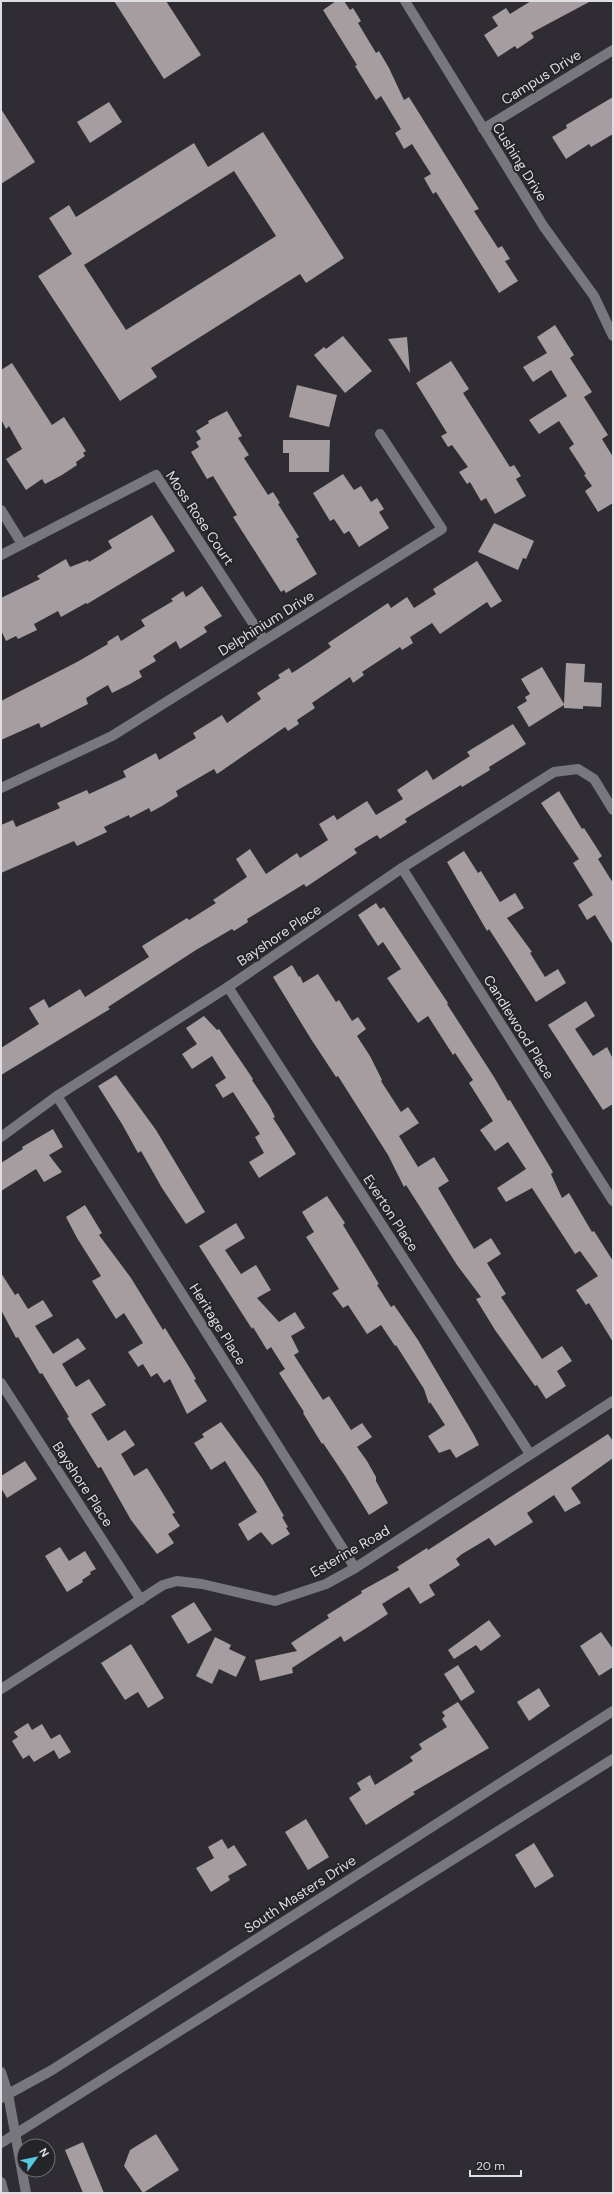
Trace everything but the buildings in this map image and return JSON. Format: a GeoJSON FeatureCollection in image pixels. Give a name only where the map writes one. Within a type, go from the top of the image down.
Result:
{"type":"FeatureCollection","features":[{"type":"Feature","properties":{"kind":"street","name":"Cushing Drive"},"geometry":{"type":"LineString","coordinates":[[405,1],[544,227],[594,296],[613,336]]}},
{"type":"Feature","properties":{"kind":"street","name":"Campus Drive"},"geometry":{"type":"LineString","coordinates":[[484,129],[613,50]]}},
{"type":"Feature","properties":{"kind":"street","name":"Delphinium Drive"},"geometry":{"type":"LineString","coordinates":[[1,788],[112,736],[442,529],[380,434]]}},
{"type":"Feature","properties":{"kind":"street","name":"Moss Rose Court"},"geometry":{"type":"LineString","coordinates":[[1,555],[156,475],[264,640]]}},
{"type":"Feature","properties":{"kind":"street"},"geometry":{"type":"LineString","coordinates":[[1,510],[22,544]]}},
{"type":"Feature","properties":{"kind":"street","name":"Bayshore Place"},"geometry":{"type":"LineString","coordinates":[[1,1137],[57,1096],[228,987],[402,868],[554,772],[578,769],[594,779],[613,810]]}},
{"type":"Feature","properties":{"kind":"street","name":"Candlewood Place"},"geometry":{"type":"LineString","coordinates":[[402,868],[613,1200]]}},
{"type":"Feature","properties":{"kind":"street","name":"Everton Place"},"geometry":{"type":"LineString","coordinates":[[228,987],[530,1454]]}},
{"type":"Feature","properties":{"kind":"street","name":"Heritage Place"},"geometry":{"type":"LineString","coordinates":[[57,1096],[355,1568]]}},
{"type":"Feature","properties":{"kind":"street","name":"Bayshore Place"},"geometry":{"type":"LineString","coordinates":[[1,1383],[141,1600]]}},
{"type":"Feature","properties":{"kind":"street","name":"Esterine Road"},"geometry":{"type":"LineString","coordinates":[[1,1689],[163,1585],[177,1582],[202,1584],[275,1601],[326,1584],[355,1568],[613,1401]]}},
{"type":"Feature","properties":{"kind":"street","name":"South Masters Drive"},"geometry":{"type":"LineString","coordinates":[[4,2096],[58,2065],[613,1711]]}},
{"type":"Feature","properties":{"kind":"street"},"geometry":{"type":"LineString","coordinates":[[1,2143],[613,1759]]}},
{"type":"Feature","properties":{"kind":"street"},"geometry":{"type":"LineString","coordinates":[[1,2072],[4,2096],[15,2134],[26,2193]]}},
{"type":"Feature","properties":{"kind":"street"},"geometry":{"type":"LineString","coordinates":[[1,2182],[4,2193]]}}]}
